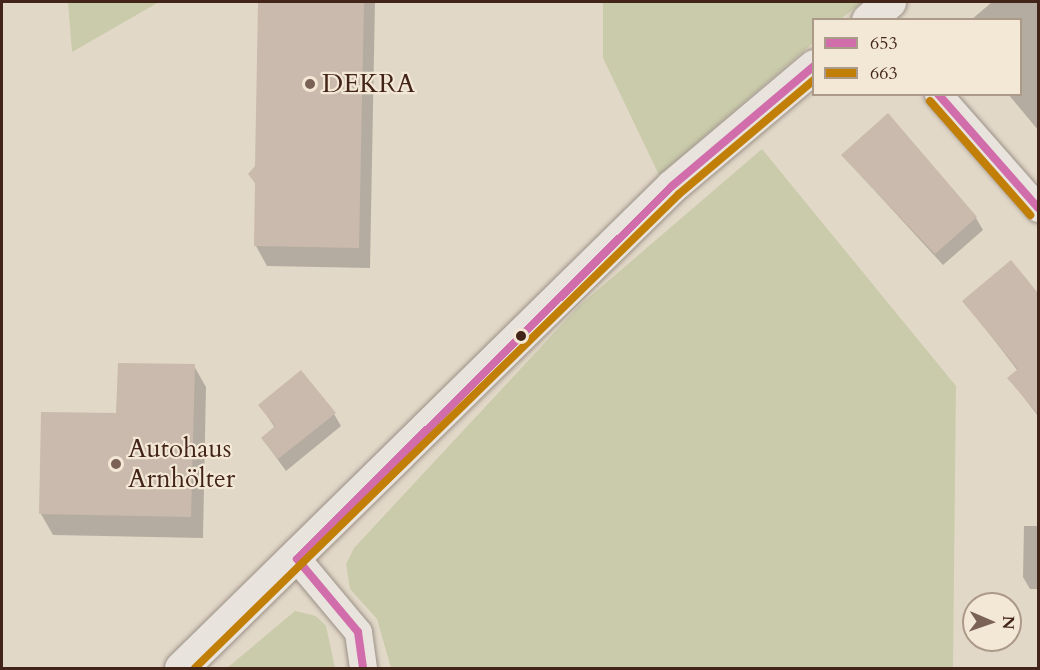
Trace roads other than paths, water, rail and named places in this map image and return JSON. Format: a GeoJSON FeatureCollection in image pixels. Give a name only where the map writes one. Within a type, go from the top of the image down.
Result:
{"type":"FeatureCollection","features":[{"type":"Feature","properties":{"kind":"street"},"geometry":{"type":"LineString","coordinates":[[181,669],[297,559],[672,186],[812,67]]}},
{"type":"Feature","properties":{"kind":"street"},"geometry":{"type":"LineString","coordinates":[[940,96],[1038,208]]}},
{"type":"Feature","properties":{"kind":"street"},"geometry":{"type":"LineString","coordinates":[[297,559],[358,632],[363,669]]}},
{"type":"Feature","properties":{"kind":"place","name":"DEKRA"},"geometry":{"type":"Point","coordinates":[310,84]}},
{"type":"Feature","properties":{"kind":"place","name":"Autohaus Arnhölter"},"geometry":{"type":"Point","coordinates":[116,464]}}]}
